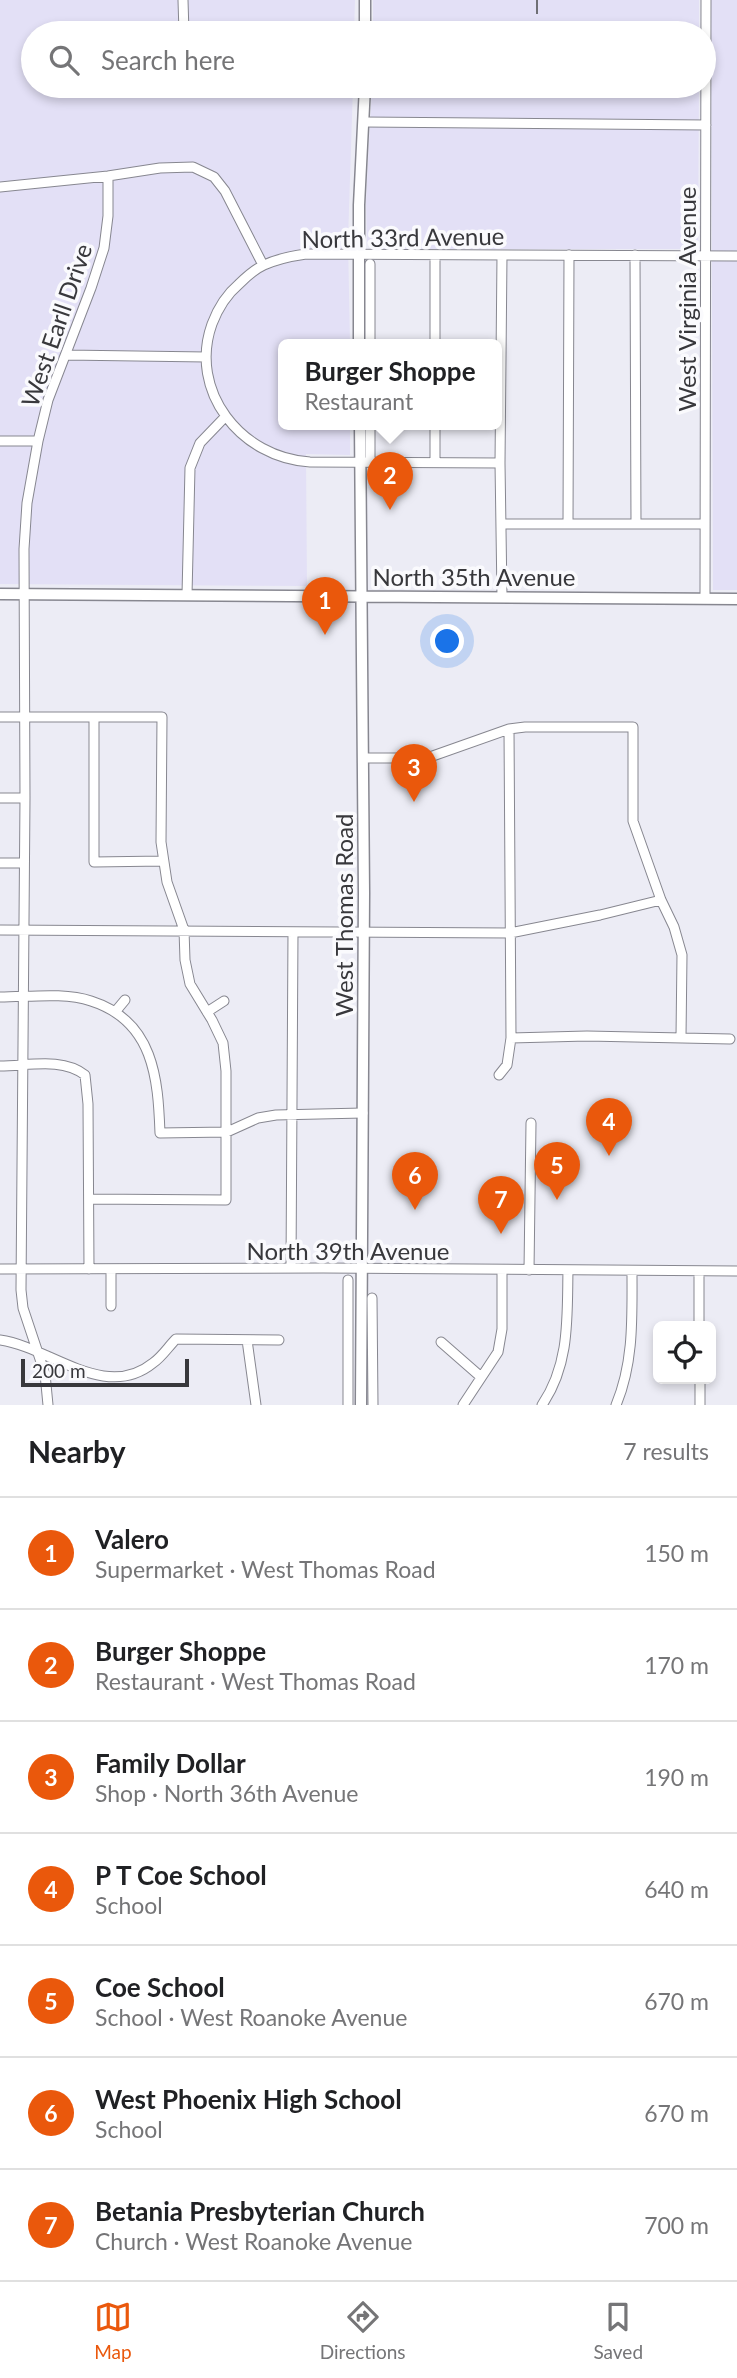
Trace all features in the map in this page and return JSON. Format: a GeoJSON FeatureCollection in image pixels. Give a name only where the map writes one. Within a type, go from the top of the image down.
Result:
{"type":"FeatureCollection","features":[{"type":"Feature","properties":{"kind":"main road"},"geometry":{"type":"LineString","coordinates":[[365,0],[365,21]]}},
{"type":"Feature","properties":{"kind":"main road"},"geometry":{"type":"LineString","coordinates":[[359,339],[364,279],[359,255],[359,188],[365,98]]}},
{"type":"Feature","properties":{"kind":"main road","name":"West Thomas Road"},"geometry":{"type":"LineString","coordinates":[[360,430],[365,462],[361,596],[364,931],[361,1405]]}},
{"type":"Feature","properties":{"kind":"main road","name":"North 35th Avenue"},"geometry":{"type":"LineString","coordinates":[[0,594],[737,598]]}},
{"type":"Feature","properties":{"kind":"street"},"geometry":{"type":"LineString","coordinates":[[183,0],[184,21]]}},
{"type":"Feature","properties":{"kind":"street","name":"West Virginia Avenue"},"geometry":{"type":"LineString","coordinates":[[706,0],[706,21]]}},
{"type":"Feature","properties":{"kind":"street","name":"West Virginia Avenue"},"geometry":{"type":"LineString","coordinates":[[705,598],[706,98]]}},
{"type":"Feature","properties":{"kind":"street"},"geometry":{"type":"LineString","coordinates":[[364,122],[706,125]]}},
{"type":"Feature","properties":{"kind":"street"},"geometry":{"type":"LineString","coordinates":[[0,187],[160,168],[193,167],[214,177],[225,191],[263,265],[222,301],[208,337],[206,357],[212,393],[237,431],[264,450],[301,462],[500,463]]}},
{"type":"Feature","properties":{"kind":"street","name":"West Earll Drive"},"geometry":{"type":"LineString","coordinates":[[48,1405],[45,1374],[23,1308],[22,1269],[27,503],[48,400],[104,248],[108,216],[108,176]]}},
{"type":"Feature","properties":{"kind":"street","name":"North 33rd Avenue"},"geometry":{"type":"LineString","coordinates":[[263,265],[306,254],[737,256]]}},
{"type":"Feature","properties":{"kind":"street"},"geometry":{"type":"LineString","coordinates":[[435,255],[435,339]]}},
{"type":"Feature","properties":{"kind":"street"},"geometry":{"type":"LineString","coordinates":[[501,339],[502,255]]}},
{"type":"Feature","properties":{"kind":"street"},"geometry":{"type":"LineString","coordinates":[[568,524],[569,255]]}},
{"type":"Feature","properties":{"kind":"street"},"geometry":{"type":"LineString","coordinates":[[635,255],[636,524]]}},
{"type":"Feature","properties":{"kind":"street"},"geometry":{"type":"LineString","coordinates":[[370,264],[364,279],[370,339]]}},
{"type":"Feature","properties":{"kind":"street"},"geometry":{"type":"LineString","coordinates":[[66,355],[206,357]]}},
{"type":"Feature","properties":{"kind":"street"},"geometry":{"type":"LineString","coordinates":[[187,595],[190,468],[200,443],[225,416]]}},
{"type":"Feature","properties":{"kind":"street","name":"West Thomas Road"},"geometry":{"type":"LineString","coordinates":[[365,462],[369,430]]}},
{"type":"Feature","properties":{"kind":"street"},"geometry":{"type":"LineString","coordinates":[[435,430],[435,462]]}},
{"type":"Feature","properties":{"kind":"street"},"geometry":{"type":"LineString","coordinates":[[500,430],[502,596]]}},
{"type":"Feature","properties":{"kind":"street"},"geometry":{"type":"LineString","coordinates":[[0,441],[38,441]]}},
{"type":"Feature","properties":{"kind":"street"},"geometry":{"type":"LineString","coordinates":[[501,524],[705,524]]}},
{"type":"Feature","properties":{"kind":"street"},"geometry":{"type":"LineString","coordinates":[[0,717],[162,717],[163,862],[173,903],[184,930],[185,960],[190,984],[223,1043],[227,1132],[226,1200],[89,1199]]}},
{"type":"Feature","properties":{"kind":"street"},"geometry":{"type":"LineString","coordinates":[[94,717],[94,862],[163,862]]}},
{"type":"Feature","properties":{"kind":"street"},"geometry":{"type":"LineString","coordinates":[[363,758],[427,758],[509,729],[525,727],[633,727],[633,821],[661,900],[674,927],[682,955],[681,1037]]}},
{"type":"Feature","properties":{"kind":"street"},"geometry":{"type":"LineString","coordinates":[[499,1075],[507,1065],[510,1038],[509,729]]}},
{"type":"Feature","properties":{"kind":"street"},"geometry":{"type":"LineString","coordinates":[[0,798],[25,799]]}},
{"type":"Feature","properties":{"kind":"street"},"geometry":{"type":"LineString","coordinates":[[0,863],[24,863]]}},
{"type":"Feature","properties":{"kind":"street"},"geometry":{"type":"LineString","coordinates":[[0,930],[510,933],[661,900]]}},
{"type":"Feature","properties":{"kind":"street"},"geometry":{"type":"LineString","coordinates":[[291,1268],[293,932]]}},
{"type":"Feature","properties":{"kind":"street"},"geometry":{"type":"LineString","coordinates":[[0,997],[67,997],[91,1000],[115,1012],[137,1033],[153,1060],[160,1133],[227,1132],[258,1118],[292,1113],[363,1113]]}},
{"type":"Feature","properties":{"kind":"street"},"geometry":{"type":"LineString","coordinates":[[115,1012],[125,1000]]}},
{"type":"Feature","properties":{"kind":"street"},"geometry":{"type":"LineString","coordinates":[[208,1012],[224,1000]]}},
{"type":"Feature","properties":{"kind":"street"},"geometry":{"type":"LineString","coordinates":[[510,1038],[730,1039]]}},
{"type":"Feature","properties":{"kind":"street"},"geometry":{"type":"LineString","coordinates":[[0,1066],[63,1064],[74,1067],[85,1076],[88,1104],[89,1269]]}},
{"type":"Feature","properties":{"kind":"street"},"geometry":{"type":"LineString","coordinates":[[529,1270],[531,1123]]}},
{"type":"Feature","properties":{"kind":"street","name":"North 39th Avenue"},"geometry":{"type":"LineString","coordinates":[[0,1269],[362,1268],[737,1272]]}},
{"type":"Feature","properties":{"kind":"street"},"geometry":{"type":"LineString","coordinates":[[111,1269],[111,1306]]}},
{"type":"Feature","properties":{"kind":"street"},"geometry":{"type":"LineString","coordinates":[[463,1405],[494,1360],[501,1340],[502,1270]]}},
{"type":"Feature","properties":{"kind":"street"},"geometry":{"type":"LineString","coordinates":[[542,1405],[555,1384],[564,1354],[568,1270]]}},
{"type":"Feature","properties":{"kind":"street"},"geometry":{"type":"LineString","coordinates":[[620,1404],[632,1335],[632,1271]]}},
{"type":"Feature","properties":{"kind":"street"},"geometry":{"type":"LineString","coordinates":[[699,1272],[699,1321]]}},
{"type":"Feature","properties":{"kind":"street"},"geometry":{"type":"LineString","coordinates":[[348,1280],[348,1405]]}},
{"type":"Feature","properties":{"kind":"street"},"geometry":{"type":"LineString","coordinates":[[372,1298],[373,1405]]}},
{"type":"Feature","properties":{"kind":"street"},"geometry":{"type":"LineString","coordinates":[[0,1340],[15,1342],[86,1373],[107,1377],[140,1371],[153,1363],[176,1339],[279,1340]]}},
{"type":"Feature","properties":{"kind":"street"},"geometry":{"type":"LineString","coordinates":[[247,1340],[256,1405]]}},
{"type":"Feature","properties":{"kind":"street"},"geometry":{"type":"LineString","coordinates":[[441,1342],[481,1377]]}},
{"type":"Feature","properties":{"kind":"street"},"geometry":{"type":"LineString","coordinates":[[700,1384],[700,1405]]}},
{"type":"Feature","properties":{"kind":"shaded area"},"geometry":{"type":"Polygon","coordinates":[[[0,0],[355,0],[354,21],[21,21],[21,98],[353,98],[348,240],[350,339],[278,339],[278,430],[350,430],[350,455],[306,454],[307,586],[0,584],[0,0]]]}},
{"type":"Feature","properties":{"kind":"shaded area"},"geometry":{"type":"Polygon","coordinates":[[[373,0],[699,0],[699,21],[373,21],[373,0]]]}},
{"type":"Feature","properties":{"kind":"shaded area"},"geometry":{"type":"Polygon","coordinates":[[[711,0],[737,0],[737,590],[713,590],[711,98],[716,98],[716,21],[711,21],[711,0]]]}},
{"type":"Feature","properties":{"kind":"shaded area"},"geometry":{"type":"Polygon","coordinates":[[[371,98],[699,98],[698,249],[372,249],[367,241],[366,202],[371,98]]]}},
{"type":"Feature","properties":{"kind":"railway"},"geometry":{"type":"LineString","coordinates":[[537,0],[537,21]]}},
{"type":"Feature","properties":{"kind":"place","name":"Burger Shoppe"},"geometry":{"type":"Point","coordinates":[390,510]}},
{"type":"Feature","properties":{"kind":"place","name":"Valero"},"geometry":{"type":"Point","coordinates":[325,635]}},
{"type":"Feature","properties":{"kind":"place","name":"Family Dollar"},"geometry":{"type":"Point","coordinates":[414,802]}},
{"type":"Feature","properties":{"kind":"place","name":"P T Coe School"},"geometry":{"type":"Point","coordinates":[609,1156]}},
{"type":"Feature","properties":{"kind":"place","name":"Coe School"},"geometry":{"type":"Point","coordinates":[557,1200]}},
{"type":"Feature","properties":{"kind":"place","name":"West Phoenix High School"},"geometry":{"type":"Point","coordinates":[415,1210]}},
{"type":"Feature","properties":{"kind":"place","name":"Betania Presbyterian Church"},"geometry":{"type":"Point","coordinates":[501,1234]}}]}
